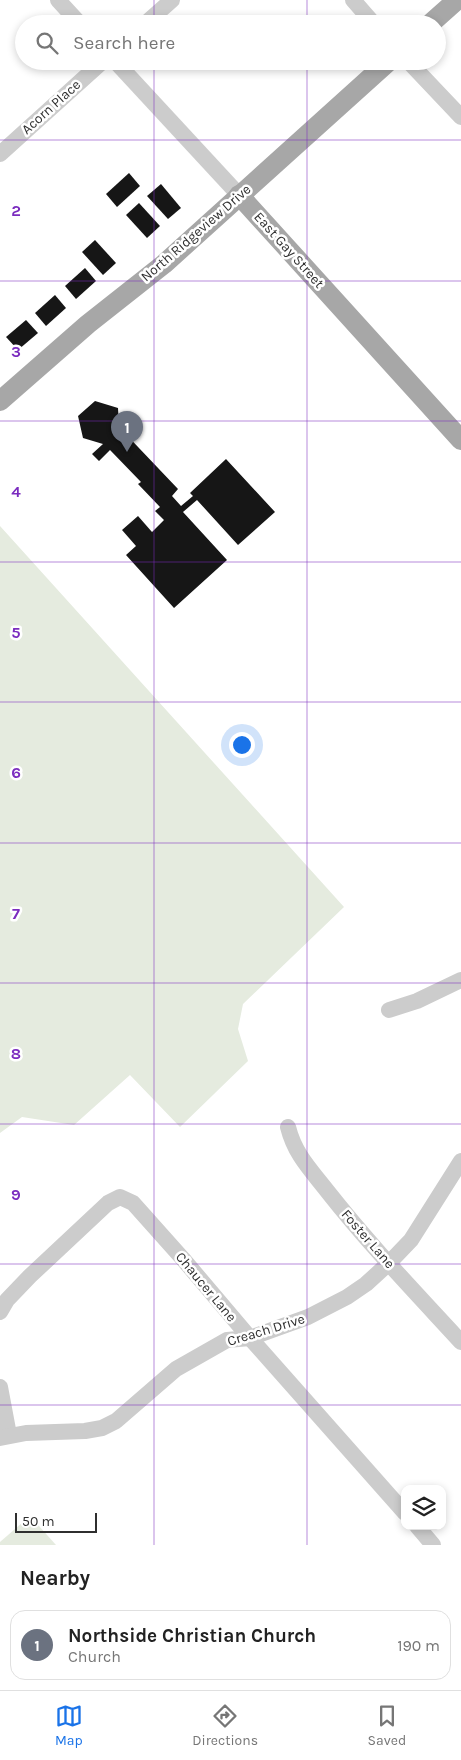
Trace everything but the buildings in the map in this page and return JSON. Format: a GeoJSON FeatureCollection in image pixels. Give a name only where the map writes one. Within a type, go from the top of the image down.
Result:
{"type":"FeatureCollection","features":[{"type":"Feature","properties":{"kind":"main road"},"geometry":{"type":"LineString","coordinates":[[440,15],[457,0]]}},
{"type":"Feature","properties":{"kind":"main road","name":"North Ridgeview Drive"},"geometry":{"type":"LineString","coordinates":[[0,401],[88,324],[164,264],[379,70]]}},
{"type":"Feature","properties":{"kind":"main road","name":"East Gay Street"},"geometry":{"type":"LineString","coordinates":[[239,195],[461,440]]}},
{"type":"Feature","properties":{"kind":"street"},"geometry":{"type":"LineString","coordinates":[[58,0],[72,15]]}},
{"type":"Feature","properties":{"kind":"street"},"geometry":{"type":"LineString","coordinates":[[155,15],[172,0]]}},
{"type":"Feature","properties":{"kind":"street"},"geometry":{"type":"LineString","coordinates":[[353,0],[366,15]]}},
{"type":"Feature","properties":{"kind":"street","name":"Acorn Place"},"geometry":{"type":"LineString","coordinates":[[0,154],[93,70]]}},
{"type":"Feature","properties":{"kind":"street","name":"East Gay Street"},"geometry":{"type":"LineString","coordinates":[[123,70],[239,195]]}},
{"type":"Feature","properties":{"kind":"street"},"geometry":{"type":"LineString","coordinates":[[417,70],[461,117]]}},
{"type":"Feature","properties":{"kind":"street"},"geometry":{"type":"LineString","coordinates":[[389,1010],[417,1001],[461,980]]}},
{"type":"Feature","properties":{"kind":"street","name":"Foster Lane"},"geometry":{"type":"LineString","coordinates":[[288,1127],[292,1141],[305,1165],[389,1263],[461,1342]]}},
{"type":"Feature","properties":{"kind":"street","name":"Creach Drive"},"geometry":{"type":"LineString","coordinates":[[5,1437],[26,1433],[84,1431],[102,1428],[116,1421],[176,1369],[227,1340],[250,1338],[330,1307],[366,1284],[411,1240],[461,1162]]}},
{"type":"Feature","properties":{"kind":"street","name":"Chaucer Lane"},"geometry":{"type":"LineString","coordinates":[[0,1312],[7,1300],[108,1203],[120,1197],[133,1203],[401,1508]]}},
{"type":"Feature","properties":{"kind":"street"},"geometry":{"type":"LineString","coordinates":[[0,1387],[5,1437]]}},
{"type":"Feature","properties":{"kind":"street"},"geometry":{"type":"LineString","coordinates":[[420,1530],[433,1545]]}},
{"type":"Feature","properties":{"kind":"shaded area"},"geometry":{"type":"Polygon","coordinates":[[[0,526],[344,907],[243,1004],[238,1029],[248,1061],[180,1127],[130,1075],[74,1125],[22,1117],[0,1133],[0,526]]]}},
{"type":"Feature","properties":{"kind":"shaded area"},"geometry":{"type":"Polygon","coordinates":[[[30,1516],[56,1545],[0,1545],[0,1542],[30,1516]]]}},
{"type":"Feature","properties":{"kind":"place","name":"Northside Christian Church"},"geometry":{"type":"Point","coordinates":[127,452]}}]}
